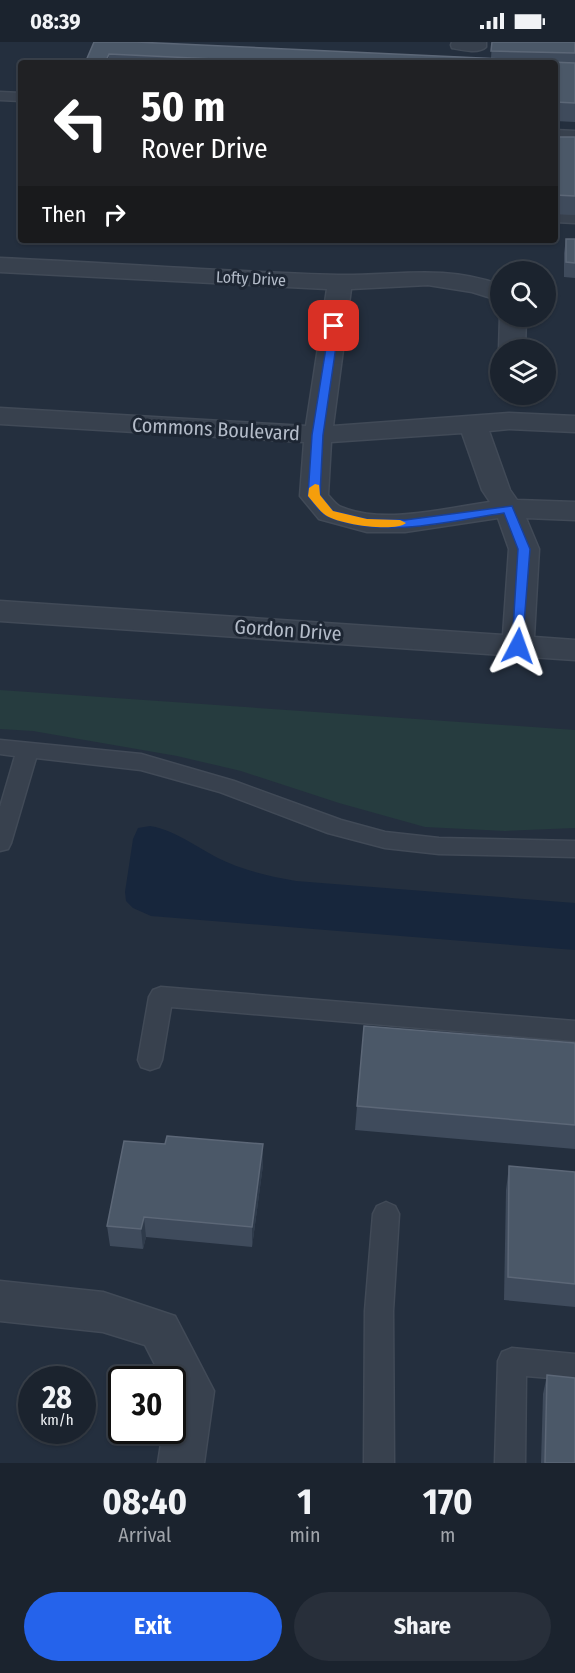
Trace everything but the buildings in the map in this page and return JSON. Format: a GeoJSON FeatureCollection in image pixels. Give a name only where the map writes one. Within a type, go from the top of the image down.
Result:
{"type":"FeatureCollection","features":[{"type":"Feature","properties":{"kind":"street","name":"Lofty Drive"},"geometry":{"type":"LineString","coordinates":[[0,266],[340,282],[428,278],[477,285],[490,290]]}},
{"type":"Feature","properties":{"kind":"street"},"geometry":{"type":"LineString","coordinates":[[340,282],[318,435],[314,496],[329,513],[367,523],[405,523],[508,508],[575,512]]}},
{"type":"Feature","properties":{"kind":"street"},"geometry":{"type":"LineString","coordinates":[[509,421],[510,405]]}},
{"type":"Feature","properties":{"kind":"street","name":"Commons Boulevard"},"geometry":{"type":"LineString","coordinates":[[0,416],[318,435],[509,421],[575,424]]}},
{"type":"Feature","properties":{"kind":"street"},"geometry":{"type":"LineString","coordinates":[[473,425],[496,490],[508,508],[524,549],[518,646]]}},
{"type":"Feature","properties":{"kind":"street","name":"Gordon Drive"},"geometry":{"type":"LineString","coordinates":[[0,611],[575,650]]}},
{"type":"Feature","properties":{"kind":"street"},"geometry":{"type":"LineString","coordinates":[[0,1301],[103,1312],[160,1329],[192,1391],[181,1463]]}},
{"type":"Feature","properties":{"kind":"lane"},"geometry":{"type":"LineString","coordinates":[[457,45],[480,47],[480,42]]}},
{"type":"Feature","properties":{"kind":"lane"},"geometry":{"type":"LineString","coordinates":[[0,96],[18,97]]}},
{"type":"Feature","properties":{"kind":"lane"},"geometry":{"type":"LineString","coordinates":[[558,134],[575,135]]}},
{"type":"Feature","properties":{"kind":"lane"},"geometry":{"type":"LineString","coordinates":[[558,218],[575,219]]}},
{"type":"Feature","properties":{"kind":"lane"},"geometry":{"type":"LineString","coordinates":[[0,747],[141,762],[226,786],[336,827],[385,840],[439,846],[575,849]]}},
{"type":"Feature","properties":{"kind":"lane"},"geometry":{"type":"LineString","coordinates":[[0,842],[28,749]]}},
{"type":"Feature","properties":{"kind":"lane"},"geometry":{"type":"LineString","coordinates":[[150,1060],[161,997],[575,1030]]}},
{"type":"Feature","properties":{"kind":"lane"},"geometry":{"type":"LineString","coordinates":[[379,1463],[379,1311],[386,1214]]}},
{"type":"Feature","properties":{"kind":"lane"},"geometry":{"type":"LineString","coordinates":[[510,1463],[512,1361],[575,1367]]}},
{"type":"Feature","properties":{"kind":"green space"},"geometry":{"type":"Polygon","coordinates":[[[0,690],[575,730],[575,828],[505,831],[425,827],[339,803],[241,771],[177,756],[33,731],[0,729],[0,690]]]}},
{"type":"Feature","properties":{"kind":"water"},"geometry":{"type":"Polygon","coordinates":[[[150,826],[171,832],[237,866],[296,881],[575,903],[575,950],[151,916],[133,908],[126,901],[125,892],[133,839],[138,828],[150,826]]]}},
{"type":"Feature","properties":{"kind":"slow traffic"},"geometry":{"type":"LineString","coordinates":[[315,488],[314,496],[329,513],[367,523],[400,523]]}},
{"type":"Feature","properties":{"kind":"route"},"geometry":{"type":"LineString","coordinates":[[334,326],[318,435],[314,496],[329,513],[367,523],[405,523],[508,508],[524,549],[518,646]]}}]}
